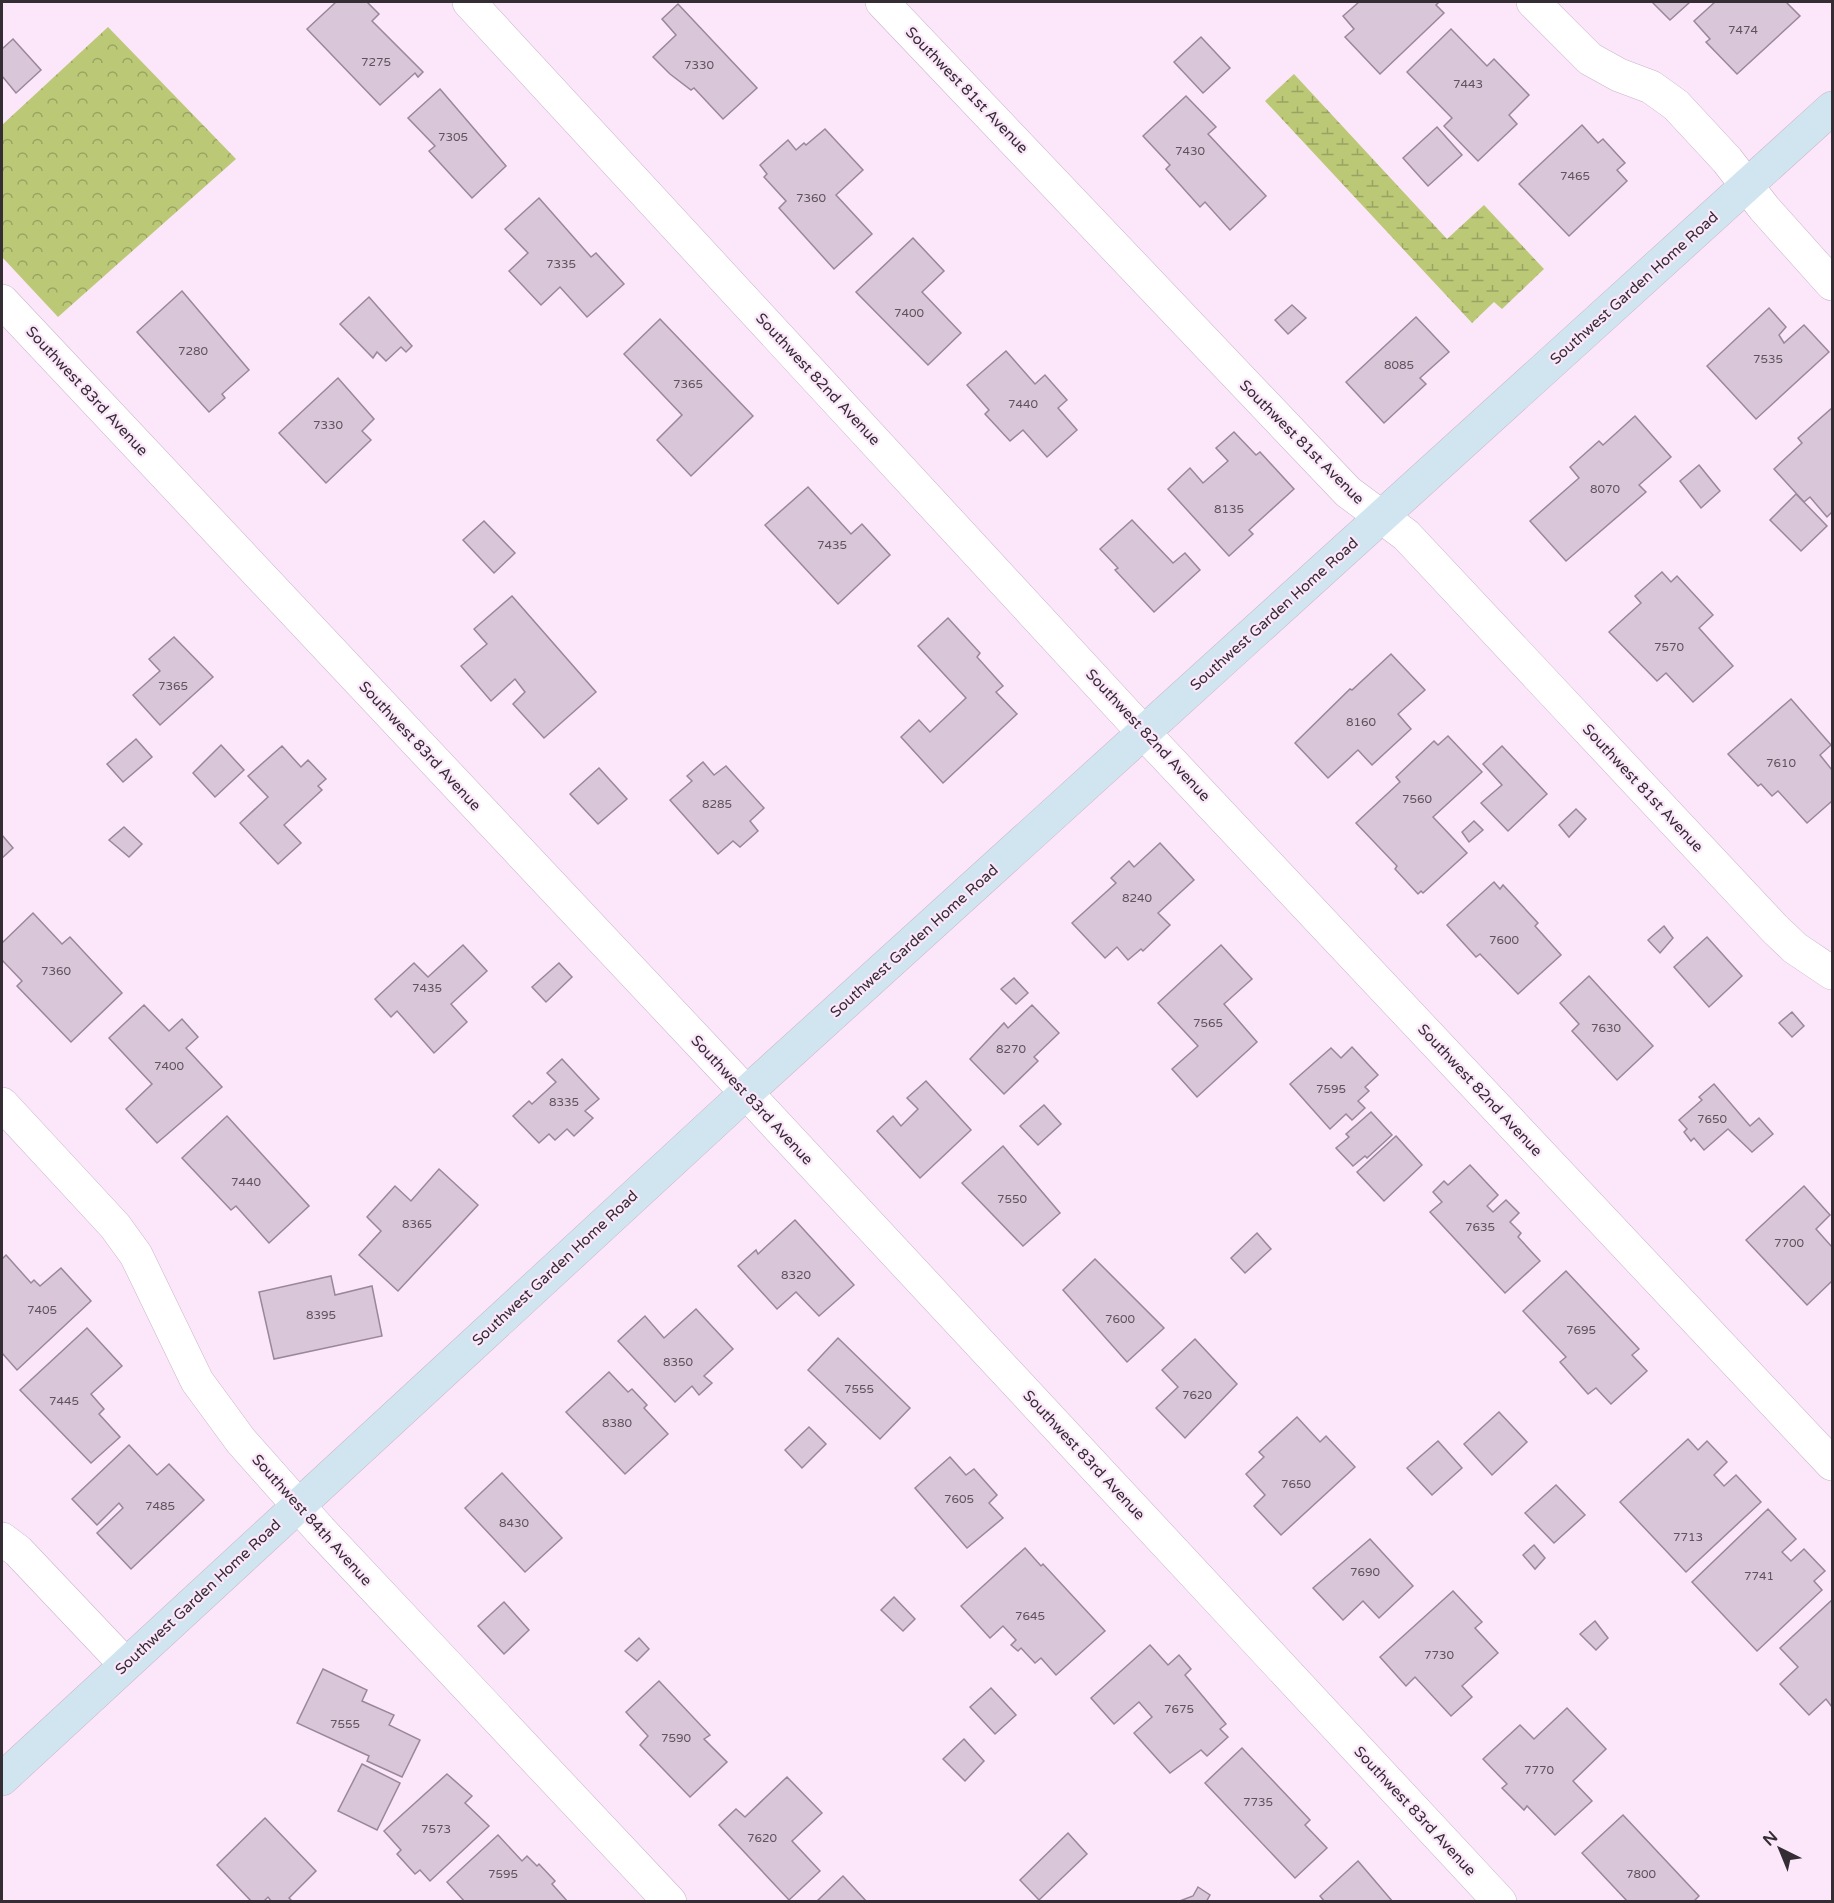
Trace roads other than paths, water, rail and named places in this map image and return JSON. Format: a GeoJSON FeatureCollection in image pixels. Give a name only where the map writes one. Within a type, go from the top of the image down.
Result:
{"type":"FeatureCollection","features":[{"type":"Feature","properties":{"kind":"main road","name":"Southwest Garden Home Road"},"geometry":{"type":"LineString","coordinates":[[2,1779],[746,1093],[1833,108]]}},
{"type":"Feature","properties":{"kind":"street","name":"Southwest 82nd Avenue"},"geometry":{"type":"LineString","coordinates":[[469,2],[1144,733],[1833,1464]]}},
{"type":"Feature","properties":{"kind":"street","name":"Southwest 81st Avenue"},"geometry":{"type":"LineString","coordinates":[[882,2],[1348,492],[1406,535],[1775,928],[1795,948],[1833,973]]}},
{"type":"Feature","properties":{"kind":"street"},"geometry":{"type":"LineString","coordinates":[[1533,2],[1571,43],[1590,59],[1665,95],[1728,160],[1747,186],[1833,284]]}},
{"type":"Feature","properties":{"kind":"street","name":"Southwest 83rd Avenue"},"geometry":{"type":"LineString","coordinates":[[2,301],[746,1093],[1500,1902]]}},
{"type":"Feature","properties":{"kind":"street","name":"Southwest 84th Avenue"},"geometry":{"type":"LineString","coordinates":[[2,1104],[115,1226],[136,1255],[197,1381],[224,1420],[298,1506],[670,1902]]}},
{"type":"Feature","properties":{"kind":"street"},"geometry":{"type":"LineString","coordinates":[[2,1539],[18,1551],[125,1664]]}}]}
